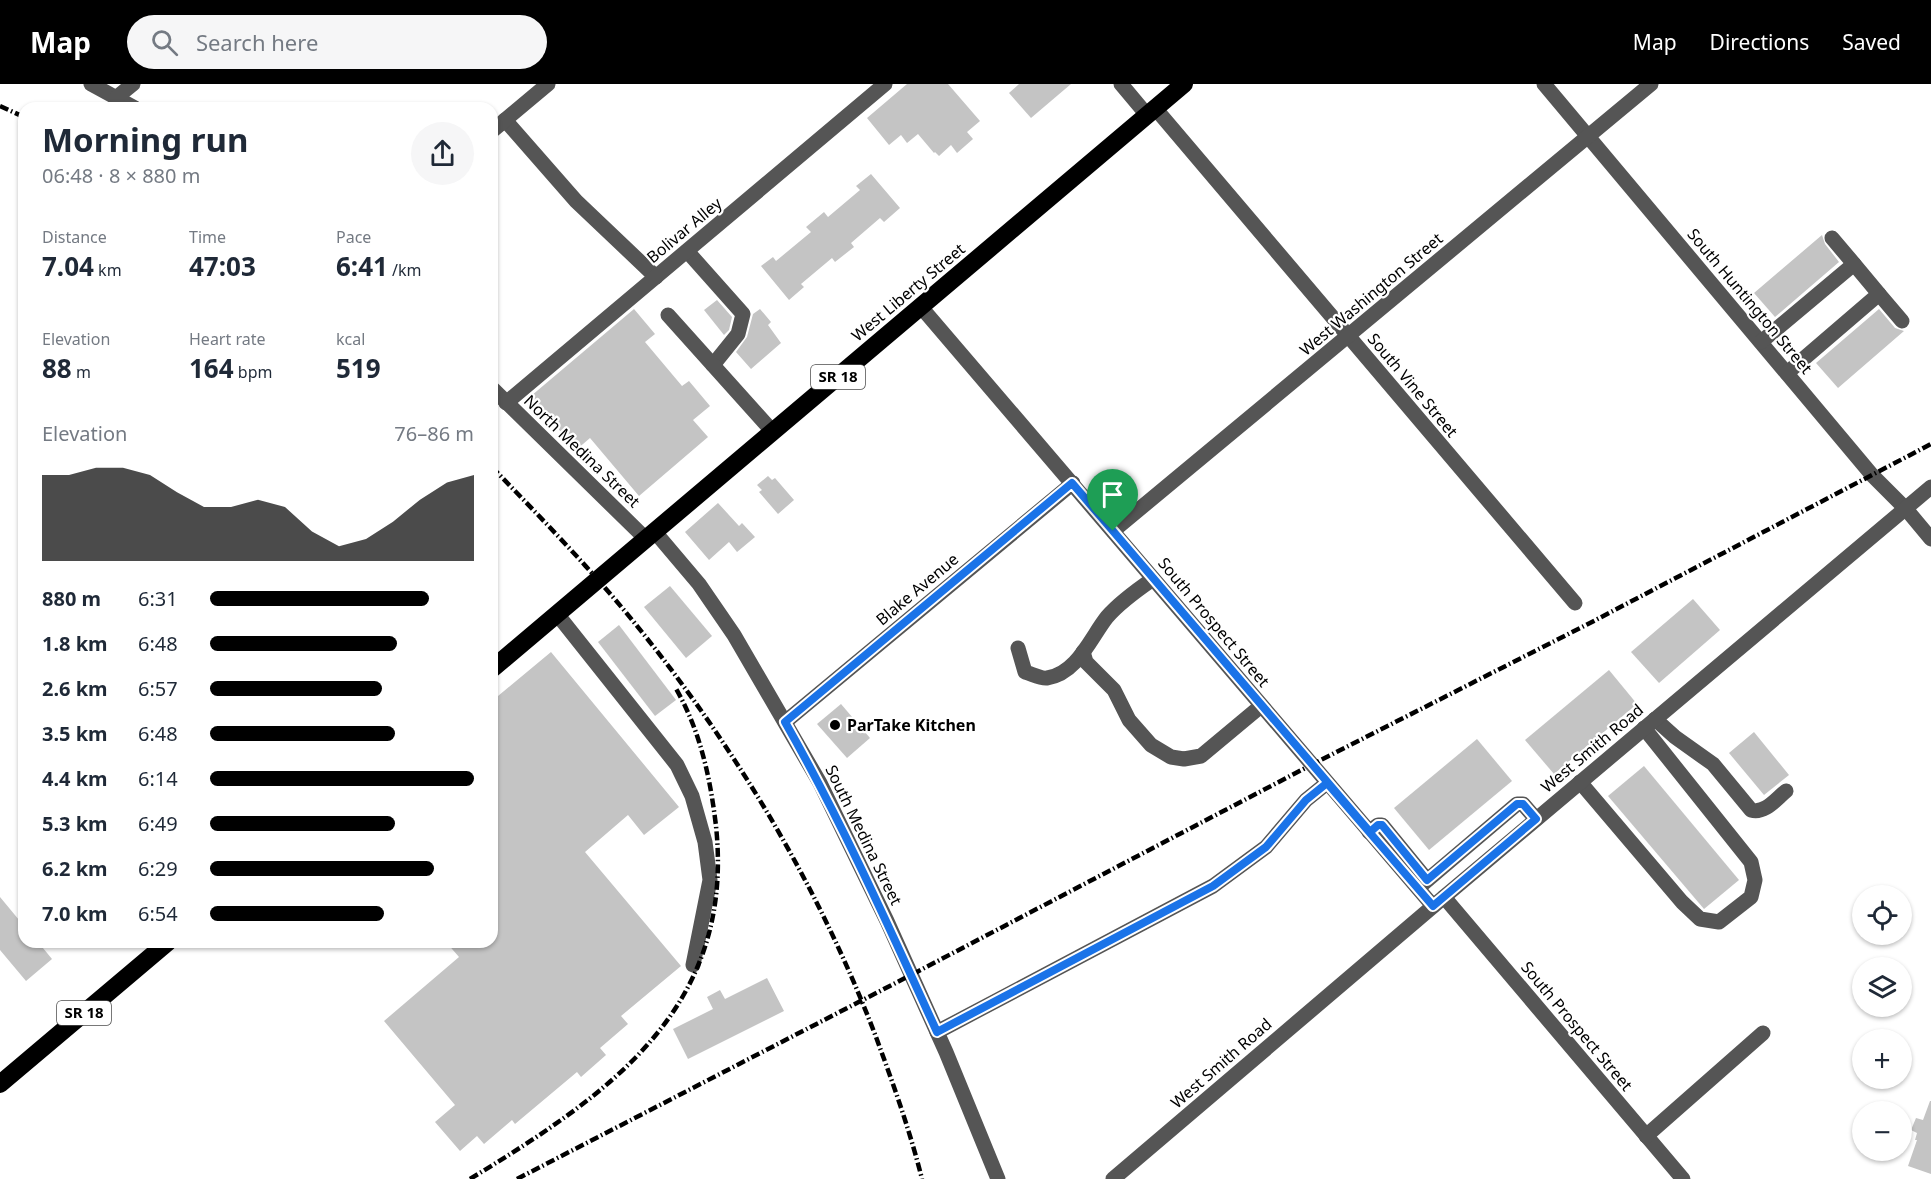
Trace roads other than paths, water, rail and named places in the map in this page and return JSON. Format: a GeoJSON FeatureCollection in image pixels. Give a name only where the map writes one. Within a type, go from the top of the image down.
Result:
{"type":"FeatureCollection","features":[{"type":"Feature","properties":{"kind":"highway","name":"West Liberty Street"},"geometry":{"type":"LineString","coordinates":[[498,664],[1184,84]]}},
{"type":"Feature","properties":{"kind":"highway","name":"SR 18"},"geometry":{"type":"LineString","coordinates":[[0,1084],[161,948]]}},
{"type":"Feature","properties":{"kind":"street"},"geometry":{"type":"LineString","coordinates":[[91,84],[125,102]]}},
{"type":"Feature","properties":{"kind":"street"},"geometry":{"type":"LineString","coordinates":[[117,97],[133,84]]}},
{"type":"Feature","properties":{"kind":"street"},"geometry":{"type":"LineString","coordinates":[[498,125],[548,84]]}},
{"type":"Feature","properties":{"kind":"street","name":"Bolivar Alley"},"geometry":{"type":"LineString","coordinates":[[506,403],[885,84]]}},
{"type":"Feature","properties":{"kind":"street","name":"South Vine Street"},"geometry":{"type":"LineString","coordinates":[[1121,84],[1151,112],[1348,336],[1575,603]]}},
{"type":"Feature","properties":{"kind":"street","name":"South Huntington Street"},"geometry":{"type":"LineString","coordinates":[[1544,84],[1872,475],[1906,508],[1931,539]]}},
{"type":"Feature","properties":{"kind":"street","name":"West Washington Street"},"geometry":{"type":"LineString","coordinates":[[1113,531],[1651,84]]}},
{"type":"Feature","properties":{"kind":"street"},"geometry":{"type":"LineString","coordinates":[[505,120],[576,201],[656,277]]}},
{"type":"Feature","properties":{"kind":"street"},"geometry":{"type":"LineString","coordinates":[[1832,238],[1902,321]]}},
{"type":"Feature","properties":{"kind":"street"},"geometry":{"type":"LineString","coordinates":[[687,251],[743,314],[738,334],[712,365]]}},
{"type":"Feature","properties":{"kind":"street"},"geometry":{"type":"LineString","coordinates":[[1761,342],[1854,264]]}},
{"type":"Feature","properties":{"kind":"street"},"geometry":{"type":"LineString","coordinates":[[1787,373],[1879,294]]}},
{"type":"Feature","properties":{"kind":"street","name":"South Prospect Street"},"geometry":{"type":"LineString","coordinates":[[921,307],[1327,783],[1370,832],[1438,901],[1683,1179]]}},
{"type":"Feature","properties":{"kind":"street"},"geometry":{"type":"LineString","coordinates":[[668,315],[773,432]]}},
{"type":"Feature","properties":{"kind":"street","name":"North Medina Street"},"geometry":{"type":"LineString","coordinates":[[498,394],[651,536]]}},
{"type":"Feature","properties":{"kind":"street","name":"Blake Avenue"},"geometry":{"type":"LineString","coordinates":[[785,722],[1072,483]]}},
{"type":"Feature","properties":{"kind":"street","name":"West Smith Road"},"geometry":{"type":"LineString","coordinates":[[1113,1179],[1438,901],[1931,487]]}},
{"type":"Feature","properties":{"kind":"street","name":"South Medina Street"},"geometry":{"type":"LineString","coordinates":[[651,536],[699,584],[734,635],[820,783],[937,1032],[998,1179]]}},
{"type":"Feature","properties":{"kind":"street"},"geometry":{"type":"LineString","coordinates":[[1018,648],[1025,672],[1046,679],[1060,673],[1083,652],[1108,617],[1137,590],[1153,579]]}},
{"type":"Feature","properties":{"kind":"street"},"geometry":{"type":"LineString","coordinates":[[557,614],[677,765],[692,796],[705,842],[710,880],[693,965]]}},
{"type":"Feature","properties":{"kind":"street"},"geometry":{"type":"LineString","coordinates":[[1083,652],[1086,662],[1114,690],[1129,720],[1151,745],[1171,758],[1184,759],[1201,756],[1261,706]]}},
{"type":"Feature","properties":{"kind":"street"},"geometry":{"type":"LineString","coordinates":[[1580,782],[1682,902],[1700,918],[1719,922],[1751,897],[1755,879],[1751,862],[1650,724]]}},
{"type":"Feature","properties":{"kind":"street"},"geometry":{"type":"LineString","coordinates":[[1650,724],[1675,737],[1713,764],[1751,810],[1759,811],[1765,808],[1786,791]]}},
{"type":"Feature","properties":{"kind":"street"},"geometry":{"type":"LineString","coordinates":[[937,1032],[1213,886],[1266,847],[1306,800],[1327,783]]}},
{"type":"Feature","properties":{"kind":"street"},"geometry":{"type":"LineString","coordinates":[[1422,884],[1517,804],[1523,804],[1536,819]]}},
{"type":"Feature","properties":{"kind":"street"},"geometry":{"type":"LineString","coordinates":[[1646,1136],[1763,1033]]}},
{"type":"Feature","properties":{"kind":"railway"},"geometry":{"type":"LineString","coordinates":[[0,106],[18,114]]}},
{"type":"Feature","properties":{"kind":"railway"},"geometry":{"type":"LineString","coordinates":[[517,1179],[1931,444]]}},
{"type":"Feature","properties":{"kind":"railway"},"geometry":{"type":"LineString","coordinates":[[498,473],[582,562],[633,621],[706,717],[771,819],[828,925],[853,981],[895,1089],[922,1179]]}},
{"type":"Feature","properties":{"kind":"railway"},"geometry":{"type":"LineString","coordinates":[[470,1179],[570,1114],[614,1078],[652,1039],[683,996],[705,946],[717,890],[716,826],[703,754],[684,703],[675,687]]}},
{"type":"Feature","properties":{"kind":"place","name":"ParTake Kitchen"},"geometry":{"type":"Point","coordinates":[835,725]}}]}
